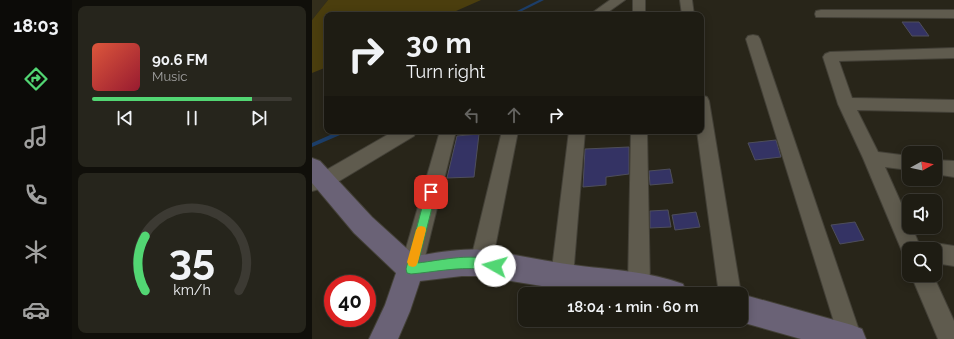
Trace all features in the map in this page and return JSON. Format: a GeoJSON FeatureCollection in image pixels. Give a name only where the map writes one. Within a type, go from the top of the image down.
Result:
{"type":"FeatureCollection","features":[{"type":"Feature","properties":{"kind":"street"},"geometry":{"type":"LineString","coordinates":[[600,12],[619,0]]}},
{"type":"Feature","properties":{"kind":"street"},"geometry":{"type":"LineString","coordinates":[[638,0],[638,12]]}},
{"type":"Feature","properties":{"kind":"street"},"geometry":{"type":"LineString","coordinates":[[686,0],[688,12]]}},
{"type":"Feature","properties":{"kind":"street"},"geometry":{"type":"LineString","coordinates":[[822,14],[954,14]]}},
{"type":"Feature","properties":{"kind":"street"},"geometry":{"type":"LineString","coordinates":[[753,39],[852,339]]}},
{"type":"Feature","properties":{"kind":"street"},"geometry":{"type":"LineString","coordinates":[[908,242],[872,158],[846,104],[830,57],[954,53]]}},
{"type":"Feature","properties":{"kind":"street"},"geometry":{"type":"LineString","coordinates":[[846,104],[954,106]]}},
{"type":"Feature","properties":{"kind":"street"},"geometry":{"type":"LineString","coordinates":[[704,121],[729,287]]}},
{"type":"Feature","properties":{"kind":"street"},"geometry":{"type":"LineString","coordinates":[[402,134],[316,177],[363,225],[411,269],[462,263],[481,263],[562,278],[639,287],[639,134]]}},
{"type":"Feature","properties":{"kind":"street"},"geometry":{"type":"LineString","coordinates":[[383,339],[396,311],[411,269],[447,134]]}},
{"type":"Feature","properties":{"kind":"street"},"geometry":{"type":"LineString","coordinates":[[481,263],[509,134]]}},
{"type":"Feature","properties":{"kind":"street"},"geometry":{"type":"LineString","coordinates":[[562,278],[577,134]]}},
{"type":"Feature","properties":{"kind":"street"},"geometry":{"type":"LineString","coordinates":[[872,158],[902,162]]}},
{"type":"Feature","properties":{"kind":"street"},"geometry":{"type":"LineString","coordinates":[[942,168],[954,169]]}},
{"type":"Feature","properties":{"kind":"street"},"geometry":{"type":"LineString","coordinates":[[942,254],[954,256]]}},
{"type":"Feature","properties":{"kind":"street"},"geometry":{"type":"LineString","coordinates":[[925,282],[950,339]]}},
{"type":"Feature","properties":{"kind":"street"},"geometry":{"type":"LineString","coordinates":[[748,310],[852,339]]}},
{"type":"Feature","properties":{"kind":"shaded area"},"geometry":{"type":"Polygon","coordinates":[[[312,0],[328,0],[312,20],[312,0]]]}},
{"type":"Feature","properties":{"kind":"shaded area"},"geometry":{"type":"Polygon","coordinates":[[[328,0],[481,0],[454,12],[324,12],[324,68],[312,73],[312,20],[328,0]]]}},
{"type":"Feature","properties":{"kind":"building"},"geometry":{"type":"Polygon","coordinates":[[[902,22],[919,22],[929,36],[912,36],[902,22]]]}},
{"type":"Feature","properties":{"kind":"building"},"geometry":{"type":"Polygon","coordinates":[[[479,134],[474,177],[447,178],[457,136],[479,134]]]}},
{"type":"Feature","properties":{"kind":"building"},"geometry":{"type":"Polygon","coordinates":[[[776,140],[781,157],[755,160],[748,143],[776,140]]]}},
{"type":"Feature","properties":{"kind":"building"},"geometry":{"type":"Polygon","coordinates":[[[629,147],[629,174],[606,177],[606,185],[583,187],[585,149],[629,147]]]}},
{"type":"Feature","properties":{"kind":"building"},"geometry":{"type":"Polygon","coordinates":[[[670,169],[673,183],[650,185],[649,171],[670,169]]]}},
{"type":"Feature","properties":{"kind":"building"},"geometry":{"type":"Polygon","coordinates":[[[668,210],[671,227],[650,228],[650,211],[668,210]]]}},
{"type":"Feature","properties":{"kind":"building"},"geometry":{"type":"Polygon","coordinates":[[[696,212],[700,227],[675,230],[672,215],[696,212]]]}},
{"type":"Feature","properties":{"kind":"building"},"geometry":{"type":"Polygon","coordinates":[[[855,222],[864,240],[840,244],[831,225],[855,222]]]}},
{"type":"Feature","properties":{"kind":"waterway"},"geometry":{"type":"LineString","coordinates":[[517,12],[542,0]]}},
{"type":"Feature","properties":{"kind":"waterway"},"geometry":{"type":"LineString","coordinates":[[312,145],[338,134]]}},
{"type":"Feature","properties":{"kind":"slow traffic"},"geometry":{"type":"LineString","coordinates":[[413,262],[421,230]]}},
{"type":"Feature","properties":{"kind":"route"},"geometry":{"type":"LineString","coordinates":[[431,192],[411,269],[462,263],[481,263],[495,266]]}}]}
